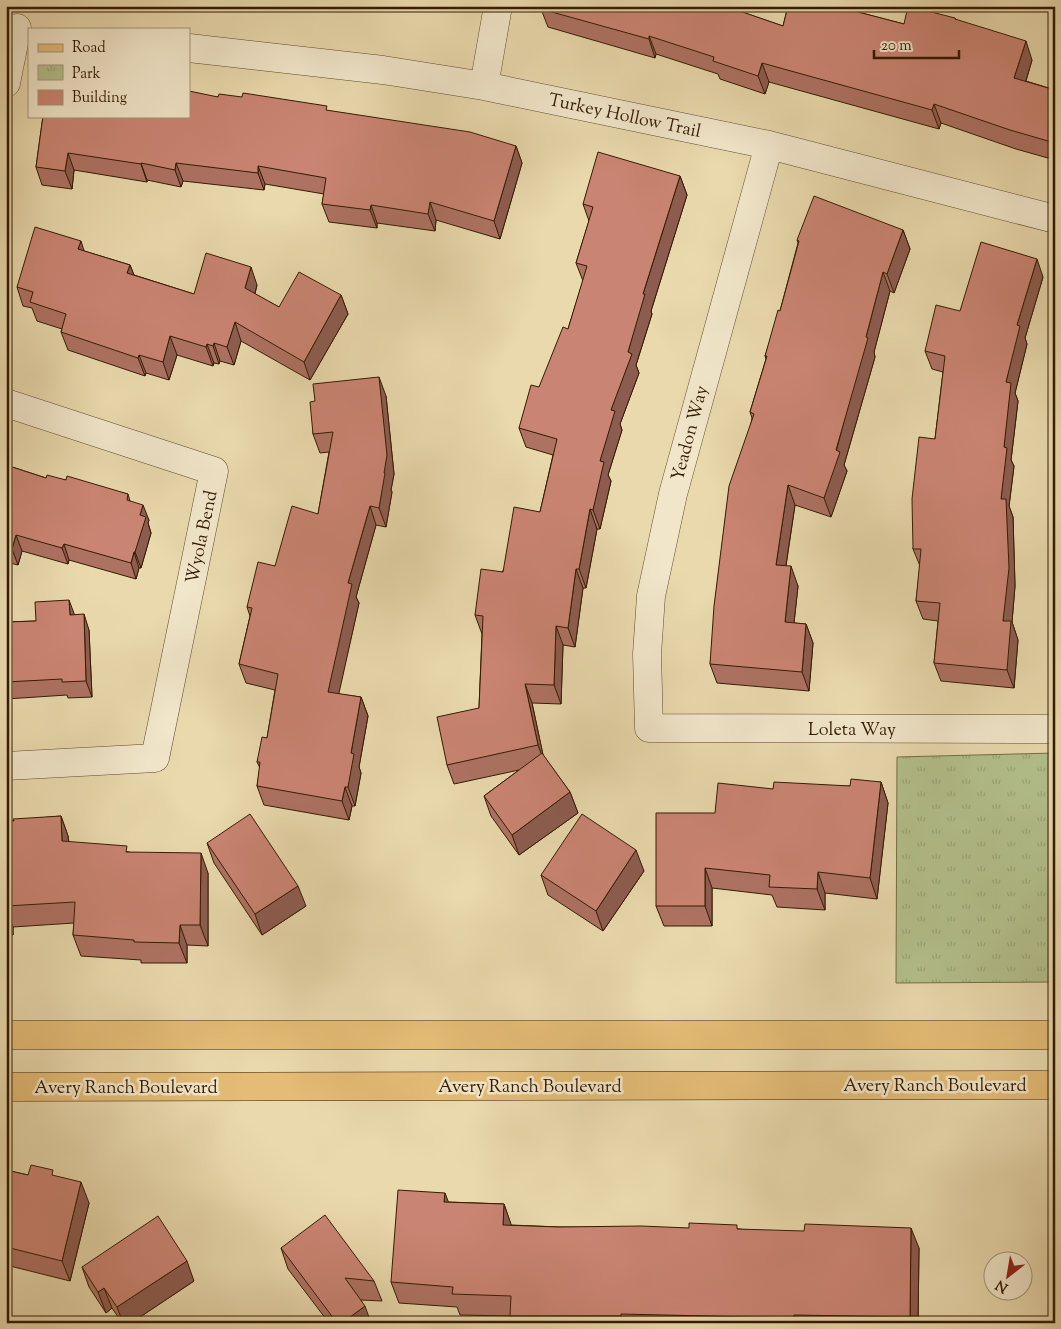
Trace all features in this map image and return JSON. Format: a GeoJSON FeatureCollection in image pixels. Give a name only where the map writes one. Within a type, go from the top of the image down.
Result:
{"type":"FeatureCollection","features":[{"type":"Feature","properties":{"kind":"main road"},"geometry":{"type":"LineString","coordinates":[[6,1035],[1055,1035]]}},
{"type":"Feature","properties":{"kind":"main road","name":"Avery Ranch Boulevard"},"geometry":{"type":"LineString","coordinates":[[6,1087],[1055,1085]]}},
{"type":"Feature","properties":{"kind":"street"},"geometry":{"type":"LineString","coordinates":[[484,86],[498,6]]}},
{"type":"Feature","properties":{"kind":"street"},"geometry":{"type":"LineString","coordinates":[[6,83],[17,28]]}},
{"type":"Feature","properties":{"kind":"street","name":"Turkey Hollow Trail"},"geometry":{"type":"LineString","coordinates":[[190,48],[383,70],[484,86],[769,145],[1055,219]]}},
{"type":"Feature","properties":{"kind":"street","name":"Yeadon Way"},"geometry":{"type":"LineString","coordinates":[[649,728],[647,654],[653,587],[672,494],[769,145]]}},
{"type":"Feature","properties":{"kind":"street","name":"Wyola Bend"},"geometry":{"type":"LineString","coordinates":[[6,403],[214,471],[156,758],[6,766]]}},
{"type":"Feature","properties":{"kind":"street","name":"Loleta Way"},"geometry":{"type":"LineString","coordinates":[[649,728],[1055,729]]}},
{"type":"Feature","properties":{"kind":"green space"},"geometry":{"type":"Polygon","coordinates":[[[1055,753],[1055,982],[896,983],[897,757],[1055,753]]]}},
{"type":"Feature","properties":{"kind":"building"},"geometry":{"type":"Polygon","coordinates":[[[542,6],[725,6],[783,26],[788,6],[839,6],[904,24],[908,6],[955,18],[1026,41],[1014,78],[1055,90],[1055,143],[934,104],[932,110],[762,63],[758,76],[713,61],[714,57],[649,36],[649,39],[541,9],[542,6]]]}},
{"type":"Feature","properties":{"kind":"building"},"geometry":{"type":"Polygon","coordinates":[[[190,91],[218,97],[219,94],[242,97],[243,93],[327,106],[326,110],[470,132],[516,146],[494,221],[430,202],[428,214],[371,205],[370,210],[322,204],[326,178],[258,166],[258,173],[176,163],[175,170],[141,163],[68,153],[65,171],[36,167],[43,118],[190,118],[190,91]]]}},
{"type":"Feature","properties":{"kind":"building"},"geometry":{"type":"Polygon","coordinates":[[[598,152],[680,176],[643,294],[645,294],[628,352],[632,354],[611,410],[615,411],[600,461],[604,462],[593,510],[590,509],[579,569],[576,569],[568,628],[556,626],[554,685],[525,684],[538,745],[447,765],[437,717],[479,708],[483,616],[475,615],[481,569],[503,572],[514,507],[540,512],[557,439],[519,428],[531,385],[539,387],[563,327],[568,329],[587,266],[576,263],[593,207],[583,204],[598,152]]]}},
{"type":"Feature","properties":{"kind":"building"},"geometry":{"type":"Polygon","coordinates":[[[814,196],[903,230],[887,274],[883,272],[866,337],[868,338],[836,450],[840,452],[824,498],[788,485],[776,565],[791,566],[785,622],[806,624],[802,672],[710,664],[714,606],[729,486],[754,414],[750,412],[767,356],[765,356],[778,310],[780,311],[799,241],[797,240],[814,196]]]}},
{"type":"Feature","properties":{"kind":"building"},"geometry":{"type":"Polygon","coordinates":[[[35,227],[81,241],[78,249],[130,265],[127,273],[194,294],[206,253],[251,267],[245,288],[279,307],[299,272],[341,295],[304,362],[235,322],[227,347],[214,343],[213,346],[207,344],[206,347],[170,336],[163,362],[139,355],[138,358],[61,332],[66,314],[30,302],[33,292],[17,287],[35,227]]]}},
{"type":"Feature","properties":{"kind":"building"},"geometry":{"type":"Polygon","coordinates":[[[981,242],[1037,259],[1017,325],[1020,326],[1006,382],[1011,383],[1004,447],[1007,448],[1001,499],[1006,499],[1009,568],[1003,621],[1011,621],[1007,670],[934,663],[940,603],[916,601],[921,549],[913,549],[912,499],[919,437],[935,439],[945,356],[925,351],[936,305],[960,311],[981,242]]]}},
{"type":"Feature","properties":{"kind":"building"},"geometry":{"type":"Polygon","coordinates":[[[379,377],[387,455],[385,473],[379,508],[370,506],[348,583],[352,584],[328,692],[361,697],[351,753],[354,754],[348,787],[345,787],[342,801],[257,786],[260,762],[257,762],[262,737],[267,738],[278,674],[239,664],[252,608],[247,607],[258,562],[275,566],[292,506],[318,514],[333,432],[313,434],[310,402],[315,401],[313,384],[379,377]]]}},
{"type":"Feature","properties":{"kind":"building"},"geometry":{"type":"Polygon","coordinates":[[[6,465],[46,478],[47,475],[66,480],[67,476],[128,494],[127,500],[143,505],[140,515],[146,517],[131,563],[64,544],[62,548],[16,535],[12,549],[6,547],[6,465]]]}},
{"type":"Feature","properties":{"kind":"building"},"geometry":{"type":"Polygon","coordinates":[[[69,600],[70,615],[84,614],[86,681],[62,682],[62,679],[6,682],[6,622],[36,621],[35,602],[69,600]]]}},
{"type":"Feature","properties":{"kind":"building"},"geometry":{"type":"Polygon","coordinates":[[[542,753],[570,792],[512,835],[484,796],[542,753]]]}},
{"type":"Feature","properties":{"kind":"building"},"geometry":{"type":"Polygon","coordinates":[[[851,779],[881,782],[870,878],[818,872],[817,889],[769,887],[770,875],[705,868],[705,906],[656,906],[656,813],[715,813],[718,783],[773,789],[774,782],[850,786],[851,779]]]}},
{"type":"Feature","properties":{"kind":"building"},"geometry":{"type":"Polygon","coordinates":[[[250,814],[298,886],[255,914],[207,843],[250,814]]]}},
{"type":"Feature","properties":{"kind":"building"},"geometry":{"type":"Polygon","coordinates":[[[582,814],[636,850],[596,911],[541,875],[582,814]]]}},
{"type":"Feature","properties":{"kind":"building"},"geometry":{"type":"Polygon","coordinates":[[[61,816],[62,841],[127,846],[126,852],[201,853],[200,925],[180,925],[179,943],[134,942],[134,940],[73,935],[75,902],[6,906],[6,821],[61,816]]]}},
{"type":"Feature","properties":{"kind":"building"},"geometry":{"type":"Polygon","coordinates":[[[31,1165],[53,1170],[52,1175],[81,1182],[62,1261],[6,1247],[6,1170],[28,1175],[31,1165]]]}},
{"type":"Feature","properties":{"kind":"building"},"geometry":{"type":"Polygon","coordinates":[[[398,1190],[445,1193],[444,1202],[504,1204],[503,1225],[689,1228],[689,1223],[737,1225],[737,1229],[804,1231],[805,1224],[911,1228],[910,1317],[794,1315],[794,1318],[621,1314],[621,1316],[510,1316],[511,1296],[452,1294],[453,1287],[391,1282],[398,1190]]]}},
{"type":"Feature","properties":{"kind":"building"},"geometry":{"type":"Polygon","coordinates":[[[325,1215],[374,1281],[345,1278],[365,1306],[342,1323],[337,1323],[281,1248],[325,1215]]]}},
{"type":"Feature","properties":{"kind":"building"},"geometry":{"type":"Polygon","coordinates":[[[158,1216],[187,1261],[117,1307],[104,1288],[98,1292],[82,1267],[158,1216]]]}}]}
